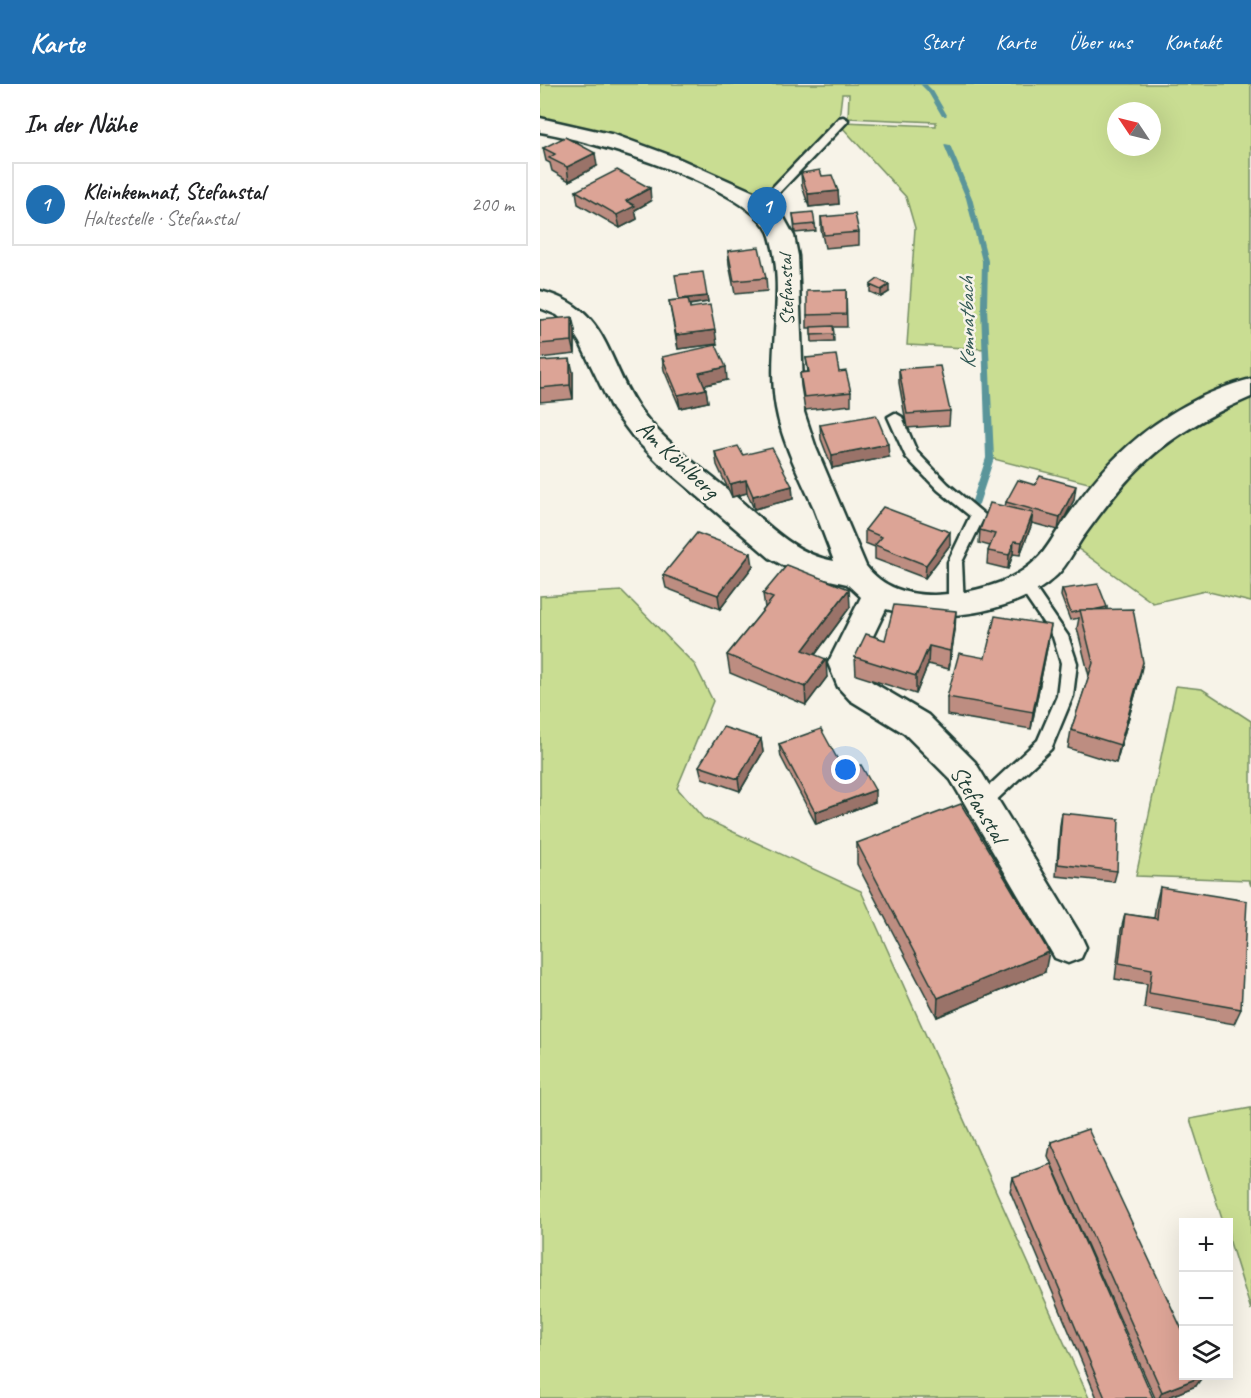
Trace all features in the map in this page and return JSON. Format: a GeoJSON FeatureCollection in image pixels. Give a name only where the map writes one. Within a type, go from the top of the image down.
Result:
{"type":"FeatureCollection","features":[{"type":"Feature","properties":{"kind":"street","name":"Stefanstal"},"geometry":{"type":"LineString","coordinates":[[540,125],[609,139],[670,162],[758,204],[775,221],[783,238],[788,271],[786,369],[789,408],[803,449],[867,585],[861,623],[844,663],[849,678],[861,692],[916,724],[963,771],[1068,947]]}},
{"type":"Feature","properties":{"kind":"street","name":"Am Köhlberg"},"geometry":{"type":"LineString","coordinates":[[540,298],[568,312],[590,335],[621,402],[641,430],[666,456],[724,501],[759,535],[791,559],[867,585]]}},
{"type":"Feature","properties":{"kind":"street"},"geometry":{"type":"LineString","coordinates":[[867,585],[910,604],[956,606],[1024,583],[1045,568],[1102,488],[1138,452],[1170,428],[1207,406],[1251,387]]}},
{"type":"Feature","properties":{"kind":"lane"},"geometry":{"type":"LineString","coordinates":[[758,204],[770,196],[843,120]]}},
{"type":"Feature","properties":{"kind":"lane"},"geometry":{"type":"LineString","coordinates":[[895,417],[911,454],[943,487],[978,515],[955,562],[956,606]]}},
{"type":"Feature","properties":{"kind":"lane"},"geometry":{"type":"LineString","coordinates":[[983,802],[1045,744],[1065,696],[1069,663],[1060,636],[1024,583]]}},
{"type":"Feature","properties":{"kind":"green space"},"geometry":{"type":"Polygon","coordinates":[[[540,84],[1251,84],[1251,380],[1096,485],[990,458],[986,349],[907,345],[915,228],[906,197],[841,126],[844,122],[936,126],[936,122],[848,118],[849,94],[842,94],[839,119],[834,126],[766,193],[753,194],[540,122],[540,84]]]}},
{"type":"Feature","properties":{"kind":"green space"},"geometry":{"type":"Polygon","coordinates":[[[1251,394],[1251,602],[1205,591],[1153,603],[1073,545],[1109,492],[1175,432],[1251,394]]]}},
{"type":"Feature","properties":{"kind":"green space"},"geometry":{"type":"Polygon","coordinates":[[[622,591],[695,665],[713,701],[677,788],[703,818],[861,891],[1089,1398],[540,1398],[540,596],[622,591]]]}},
{"type":"Feature","properties":{"kind":"green space"},"geometry":{"type":"Polygon","coordinates":[[[1176,686],[1202,689],[1251,721],[1251,886],[1249,880],[1136,876],[1176,686]]]}},
{"type":"Feature","properties":{"kind":"green space"},"geometry":{"type":"Polygon","coordinates":[[[1251,1108],[1251,1310],[1233,1252],[1233,1218],[1222,1218],[1190,1119],[1251,1108]]]}},
{"type":"Feature","properties":{"kind":"building"},"geometry":{"type":"Polygon","coordinates":[[[565,137],[595,153],[567,167],[549,158],[555,154],[543,148],[565,137]]]}},
{"type":"Feature","properties":{"kind":"building"},"geometry":{"type":"Polygon","coordinates":[[[617,170],[650,188],[626,201],[635,206],[617,215],[576,191],[617,170]]]}},
{"type":"Feature","properties":{"kind":"building"},"geometry":{"type":"Polygon","coordinates":[[[820,170],[822,176],[832,175],[838,191],[808,194],[801,173],[820,170]]]}},
{"type":"Feature","properties":{"kind":"building"},"geometry":{"type":"Polygon","coordinates":[[[813,212],[815,224],[795,226],[793,214],[813,212]]]}},
{"type":"Feature","properties":{"kind":"building"},"geometry":{"type":"Polygon","coordinates":[[[855,214],[859,232],[824,235],[821,217],[855,214]]]}},
{"type":"Feature","properties":{"kind":"building"},"geometry":{"type":"Polygon","coordinates":[[[759,247],[766,278],[734,281],[728,251],[759,247]]]}},
{"type":"Feature","properties":{"kind":"building"},"geometry":{"type":"Polygon","coordinates":[[[703,272],[707,296],[679,299],[675,275],[703,272]]]}},
{"type":"Feature","properties":{"kind":"building"},"geometry":{"type":"Polygon","coordinates":[[[878,279],[889,285],[881,290],[870,285],[878,279]]]}},
{"type":"Feature","properties":{"kind":"building"},"geometry":{"type":"Polygon","coordinates":[[[846,290],[846,314],[807,315],[807,291],[846,290]]]}},
{"type":"Feature","properties":{"kind":"building"},"geometry":{"type":"Polygon","coordinates":[[[688,299],[690,308],[710,305],[715,330],[676,335],[669,301],[688,299]]]}},
{"type":"Feature","properties":{"kind":"building"},"geometry":{"type":"Polygon","coordinates":[[[572,317],[572,341],[540,344],[540,320],[572,317]]]}},
{"type":"Feature","properties":{"kind":"building"},"geometry":{"type":"Polygon","coordinates":[[[833,326],[834,334],[811,335],[811,327],[833,326]]]}},
{"type":"Feature","properties":{"kind":"building"},"geometry":{"type":"Polygon","coordinates":[[[716,345],[726,367],[699,373],[706,389],[678,395],[662,357],[716,345]]]}},
{"type":"Feature","properties":{"kind":"building"},"geometry":{"type":"Polygon","coordinates":[[[836,355],[839,372],[846,371],[851,392],[804,397],[800,373],[809,372],[806,358],[836,355]]]}},
{"type":"Feature","properties":{"kind":"building"},"geometry":{"type":"Polygon","coordinates":[[[570,359],[570,385],[540,388],[540,361],[570,359]]]}},
{"type":"Feature","properties":{"kind":"building"},"geometry":{"type":"Polygon","coordinates":[[[940,366],[950,411],[907,414],[899,369],[940,366]]]}},
{"type":"Feature","properties":{"kind":"building"},"geometry":{"type":"Polygon","coordinates":[[[876,415],[888,444],[832,455],[820,425],[876,415]]]}},
{"type":"Feature","properties":{"kind":"building"},"geometry":{"type":"Polygon","coordinates":[[[738,446],[743,455],[772,448],[792,486],[753,496],[746,480],[730,484],[715,452],[738,446]]]}},
{"type":"Feature","properties":{"kind":"building"},"geometry":{"type":"Polygon","coordinates":[[[1040,476],[1076,486],[1060,517],[1006,502],[1018,480],[1035,485],[1040,476]]]}},
{"type":"Feature","properties":{"kind":"building"},"geometry":{"type":"Polygon","coordinates":[[[990,503],[1033,513],[1022,542],[1014,541],[1009,555],[988,551],[995,534],[980,530],[990,503]]]}},
{"type":"Feature","properties":{"kind":"building"},"geometry":{"type":"Polygon","coordinates":[[[883,507],[950,532],[926,565],[875,545],[882,537],[865,530],[883,507]]]}},
{"type":"Feature","properties":{"kind":"building"},"geometry":{"type":"Polygon","coordinates":[[[697,533],[751,553],[718,595],[663,575],[697,533]]]}},
{"type":"Feature","properties":{"kind":"building"},"geometry":{"type":"Polygon","coordinates":[[[787,565],[849,589],[803,650],[826,659],[805,687],[727,655],[773,598],[763,594],[787,565]]]}},
{"type":"Feature","properties":{"kind":"building"},"geometry":{"type":"Polygon","coordinates":[[[1098,584],[1107,607],[1071,613],[1062,589],[1098,584]]]}},
{"type":"Feature","properties":{"kind":"building"},"geometry":{"type":"Polygon","coordinates":[[[894,605],[956,611],[950,651],[929,646],[916,676],[855,657],[866,634],[885,640],[894,605]]]}},
{"type":"Feature","properties":{"kind":"building"},"geometry":{"type":"Polygon","coordinates":[[[1133,609],[1143,662],[1120,745],[1071,730],[1093,663],[1080,610],[1133,609]]]}},
{"type":"Feature","properties":{"kind":"building"},"geometry":{"type":"Polygon","coordinates":[[[995,616],[1051,625],[1033,712],[947,697],[959,653],[985,658],[995,616]]]}},
{"type":"Feature","properties":{"kind":"building"},"geometry":{"type":"Polygon","coordinates":[[[723,727],[761,739],[738,779],[699,766],[723,727]]]}},
{"type":"Feature","properties":{"kind":"building"},"geometry":{"type":"Polygon","coordinates":[[[821,729],[844,771],[861,765],[875,790],[815,812],[779,744],[821,729]]]}},
{"type":"Feature","properties":{"kind":"building"},"geometry":{"type":"Polygon","coordinates":[[[961,804],[1049,952],[938,998],[857,843],[961,804]]]}},
{"type":"Feature","properties":{"kind":"building"},"geometry":{"type":"Polygon","coordinates":[[[1062,813],[1119,819],[1117,871],[1058,864],[1062,813]]]}},
{"type":"Feature","properties":{"kind":"building"},"geometry":{"type":"Polygon","coordinates":[[[1160,887],[1247,901],[1241,1009],[1149,993],[1152,969],[1119,963],[1125,914],[1157,919],[1160,887]]]}},
{"type":"Feature","properties":{"kind":"building"},"geometry":{"type":"Polygon","coordinates":[[[1088,1129],[1179,1323],[1179,1380],[1193,1380],[1162,1392],[1051,1142],[1088,1129]]]}},
{"type":"Feature","properties":{"kind":"building"},"geometry":{"type":"Polygon","coordinates":[[[1051,1164],[1153,1398],[1105,1398],[1013,1178],[1051,1164]]]}},
{"type":"Feature","properties":{"kind":"waterway","name":"Kemnatbach"},"geometry":{"type":"LineString","coordinates":[[923,84],[930,91],[944,115]]}},
{"type":"Feature","properties":{"kind":"waterway","name":"Kemnatbach"},"geometry":{"type":"LineString","coordinates":[[947,145],[969,198],[985,261],[984,307],[990,458],[975,504]]}},
{"type":"Feature","properties":{"kind":"place","name":"Kleinkemnat, Stefanstal"},"geometry":{"type":"Point","coordinates":[767,237]}}]}
